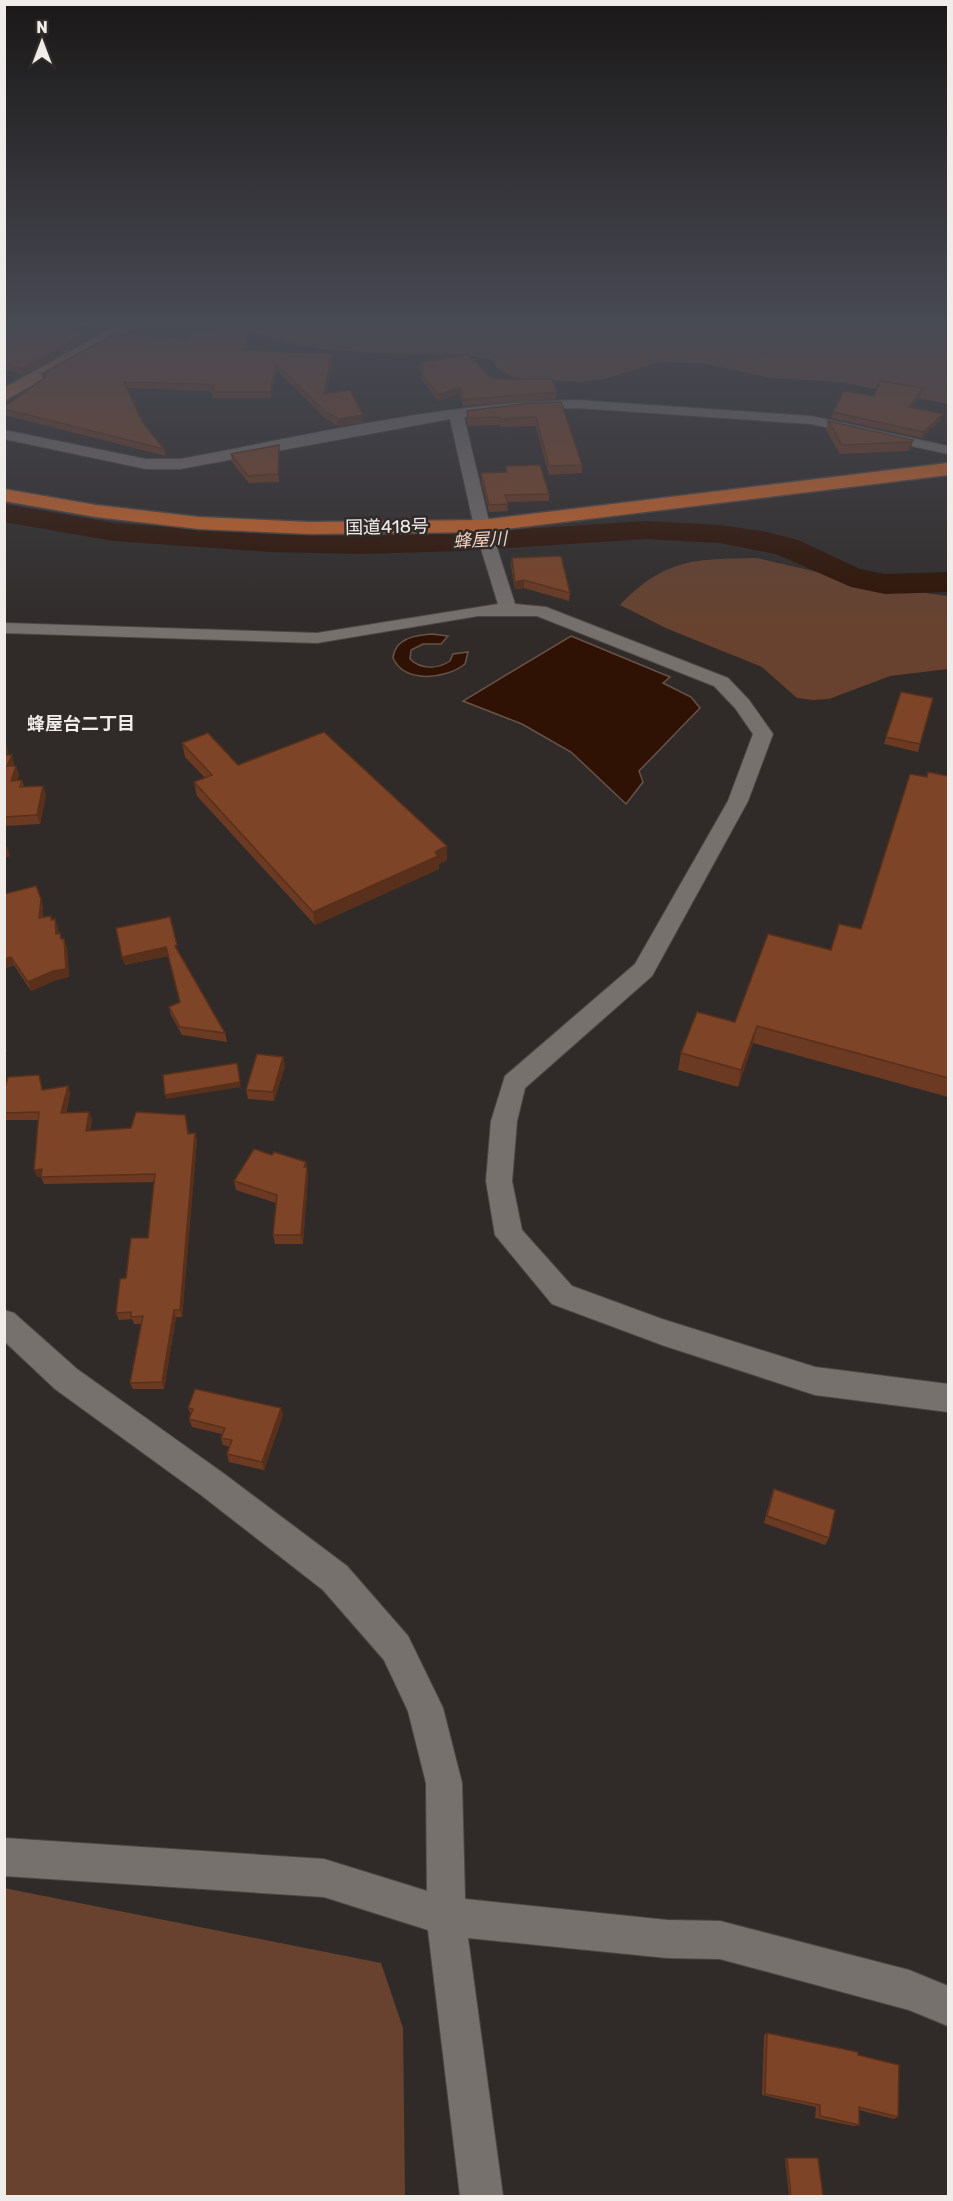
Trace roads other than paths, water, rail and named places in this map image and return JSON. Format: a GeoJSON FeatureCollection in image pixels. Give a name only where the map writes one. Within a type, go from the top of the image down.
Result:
{"type":"FeatureCollection","features":[{"type":"Feature","properties":{"kind":"highway","name":"国道418号"},"geometry":{"type":"LineString","coordinates":[[4,495],[96,511],[199,523],[310,528],[482,526],[948,469]]}},
{"type":"Feature","properties":{"kind":"street"},"geometry":{"type":"LineString","coordinates":[[4,434],[146,464],[180,464],[372,429]]}},
{"type":"Feature","properties":{"kind":"street"},"geometry":{"type":"LineString","coordinates":[[458,429],[482,526],[508,609]]}},
{"type":"Feature","properties":{"kind":"street"},"geometry":{"type":"LineString","coordinates":[[851,429],[948,450]]}},
{"type":"Feature","properties":{"kind":"street"},"geometry":{"type":"LineString","coordinates":[[4,628],[317,638],[478,611],[508,609],[540,611],[721,682],[742,704],[763,734],[738,801],[644,970],[514,1083],[504,1121],[499,1181],[509,1235],[562,1295],[662,1332],[815,1382],[948,1398]]}},
{"type":"Feature","properties":{"kind":"street"},"geometry":{"type":"LineString","coordinates":[[4,1322],[66,1379],[212,1484],[334,1578],[396,1648],[425,1708],[444,1783],[446,1916],[481,2196]]}},
{"type":"Feature","properties":{"kind":"street"},"geometry":{"type":"LineString","coordinates":[[4,1857],[324,1878],[446,1916],[667,1939],[720,1940],[909,1990],[948,2006]]}},
{"type":"Feature","properties":{"kind":"waterway","name":"蜂屋川"},"geometry":{"type":"LineString","coordinates":[[4,513],[114,532],[272,543],[361,545],[461,542],[646,530],[720,534],[767,541],[787,547],[851,577],[885,584],[948,582]]}},
{"type":"Feature","properties":{"kind":"district","name":"蜂屋台二丁目"},"geometry":{"type":"Point","coordinates":[81,724]}}]}
